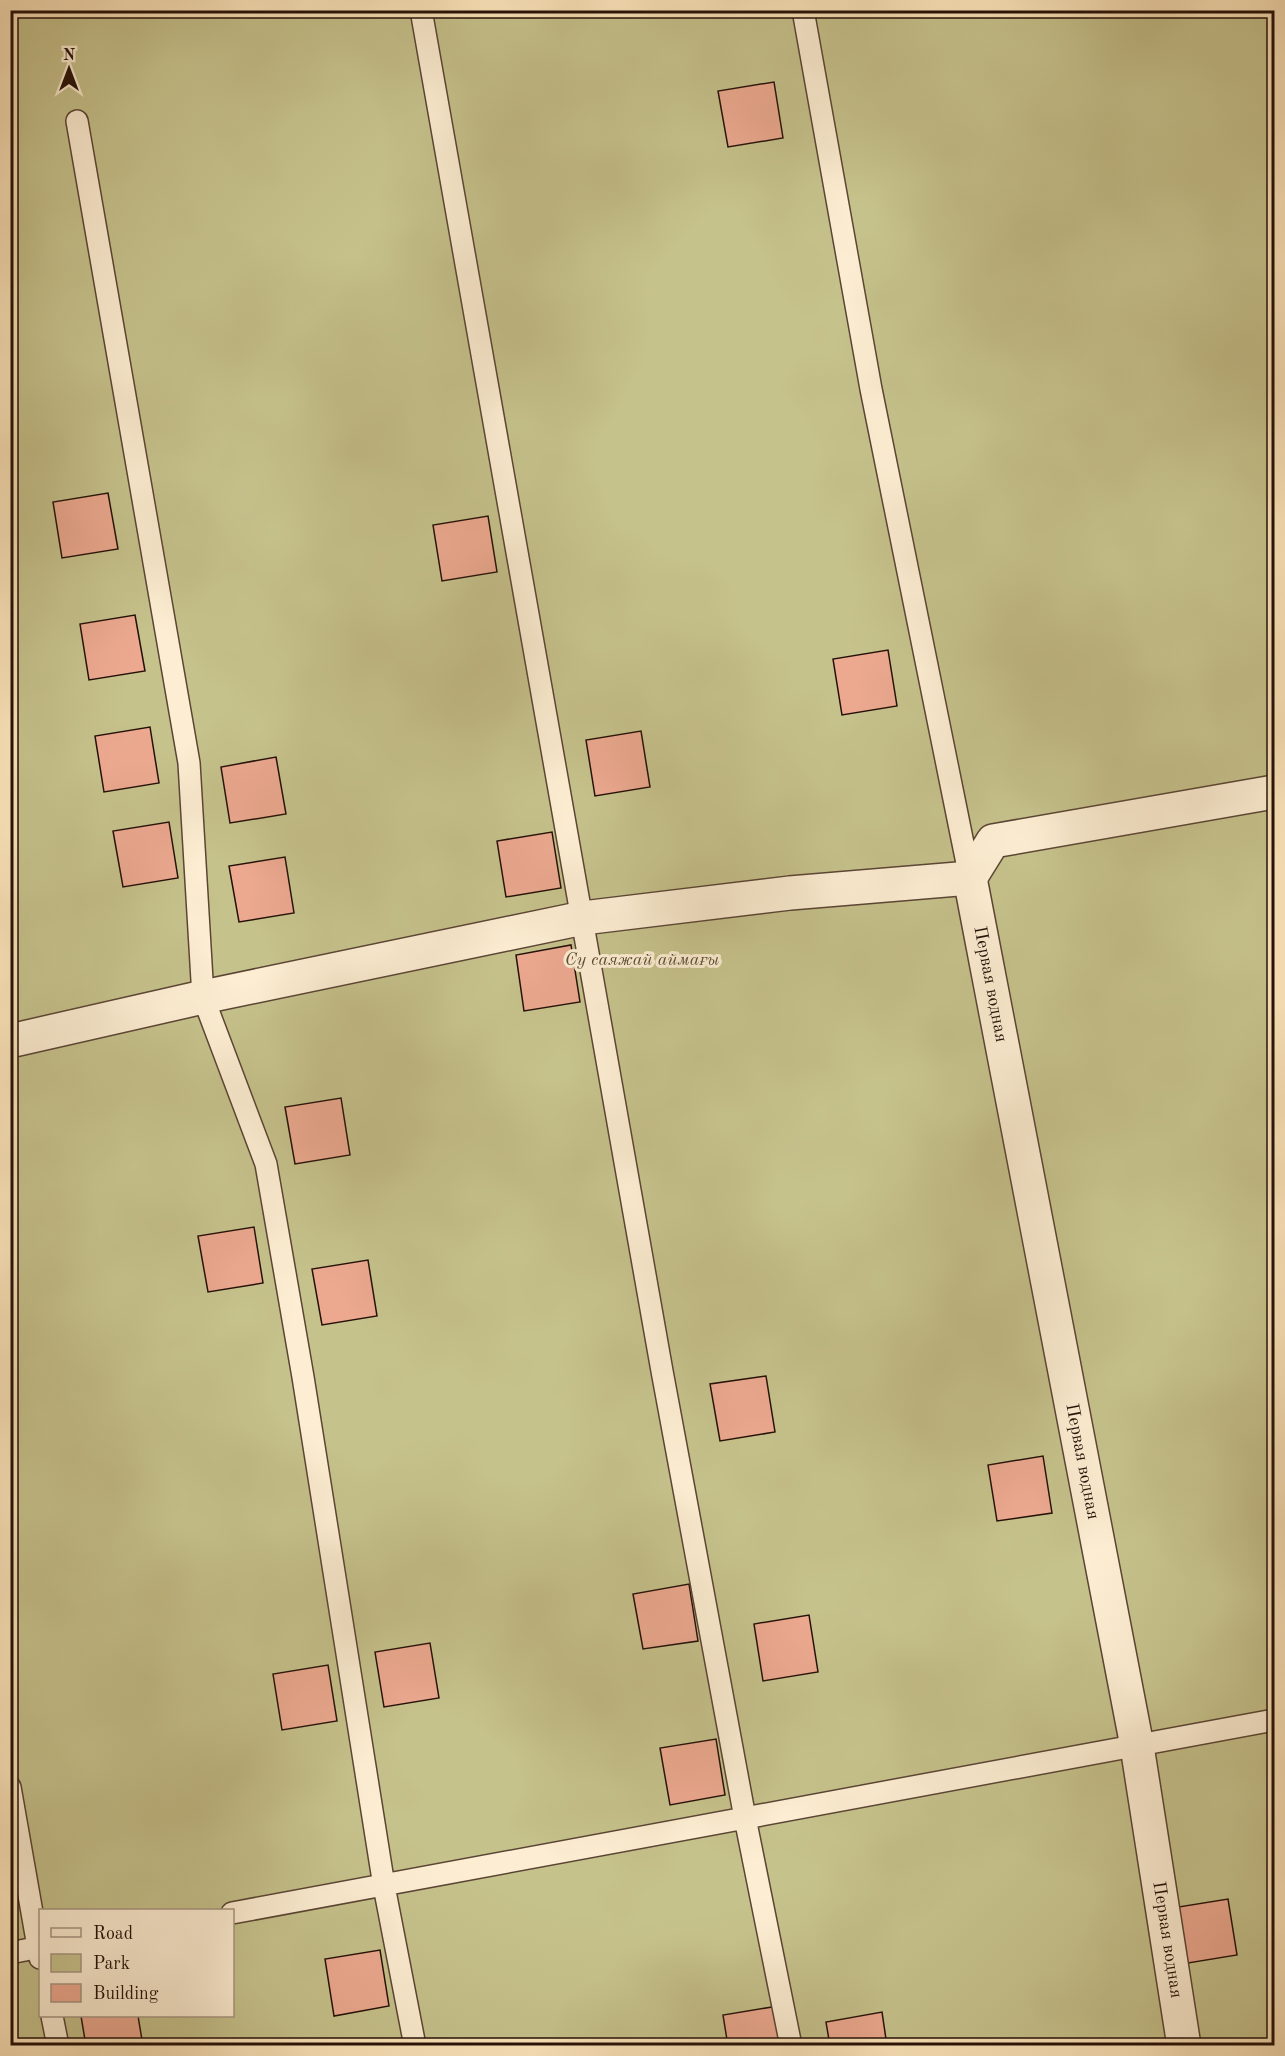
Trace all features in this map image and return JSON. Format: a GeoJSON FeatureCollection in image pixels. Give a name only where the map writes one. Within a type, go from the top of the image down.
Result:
{"type":"FeatureCollection","features":[{"type":"Feature","properties":{"kind":"street"},"geometry":{"type":"LineString","coordinates":[[10,1041],[583,918],[790,893],[970,878],[993,842],[1275,792]]}},
{"type":"Feature","properties":{"kind":"street","name":"Первая водная"},"geometry":{"type":"LineString","coordinates":[[970,878],[1137,1746],[1184,2046]]}},
{"type":"Feature","properties":{"kind":"lane"},"geometry":{"type":"LineString","coordinates":[[421,10],[660,1359],[745,1818],[791,2046]]}},
{"type":"Feature","properties":{"kind":"lane"},"geometry":{"type":"LineString","coordinates":[[803,10],[871,389],[970,878]]}},
{"type":"Feature","properties":{"kind":"lane"},"geometry":{"type":"LineString","coordinates":[[77,122],[189,764],[203,998],[266,1164],[307,1401],[384,1886],[415,2046]]}},
{"type":"Feature","properties":{"kind":"lane"},"geometry":{"type":"LineString","coordinates":[[234,1912],[384,1886],[1275,1720]]}},
{"type":"Feature","properties":{"kind":"lane"},"geometry":{"type":"LineString","coordinates":[[10,1787],[39,1946]]}},
{"type":"Feature","properties":{"kind":"lane"},"geometry":{"type":"LineString","coordinates":[[10,1953],[39,1951]]}},
{"type":"Feature","properties":{"kind":"lane"},"geometry":{"type":"LineString","coordinates":[[52,2017],[58,2046]]}},
{"type":"Feature","properties":{"kind":"green space","name":"Су саяжай аймағы"},"geometry":{"type":"Polygon","coordinates":[[[11,11],[1274,11],[1274,2045],[11,2046],[11,11]]]}},
{"type":"Feature","properties":{"kind":"building"},"geometry":{"type":"Polygon","coordinates":[[[774,82],[783,138],[728,147],[718,91],[774,82]]]}},
{"type":"Feature","properties":{"kind":"building"},"geometry":{"type":"Polygon","coordinates":[[[108,493],[118,549],[62,558],[53,502],[108,493]]]}},
{"type":"Feature","properties":{"kind":"building"},"geometry":{"type":"Polygon","coordinates":[[[488,516],[497,572],[442,581],[433,525],[488,516]]]}},
{"type":"Feature","properties":{"kind":"building"},"geometry":{"type":"Polygon","coordinates":[[[135,615],[145,671],[89,680],[80,624],[135,615]]]}},
{"type":"Feature","properties":{"kind":"building"},"geometry":{"type":"Polygon","coordinates":[[[888,650],[897,706],[842,715],[833,659],[888,650]]]}},
{"type":"Feature","properties":{"kind":"building"},"geometry":{"type":"Polygon","coordinates":[[[150,727],[159,783],[104,792],[95,736],[150,727]]]}},
{"type":"Feature","properties":{"kind":"building"},"geometry":{"type":"Polygon","coordinates":[[[641,731],[650,787],[595,796],[586,740],[641,731]]]}},
{"type":"Feature","properties":{"kind":"building"},"geometry":{"type":"Polygon","coordinates":[[[276,757],[286,814],[230,823],[221,767],[276,757]]]}},
{"type":"Feature","properties":{"kind":"building"},"geometry":{"type":"Polygon","coordinates":[[[169,822],[178,878],[123,887],[113,831],[169,822]]]}},
{"type":"Feature","properties":{"kind":"building"},"geometry":{"type":"Polygon","coordinates":[[[552,832],[561,888],[506,897],[497,841],[552,832]]]}},
{"type":"Feature","properties":{"kind":"building"},"geometry":{"type":"Polygon","coordinates":[[[285,857],[294,913],[239,922],[229,866],[285,857]]]}},
{"type":"Feature","properties":{"kind":"building"},"geometry":{"type":"Polygon","coordinates":[[[571,945],[580,1002],[524,1011],[516,955],[571,945]]]}},
{"type":"Feature","properties":{"kind":"building"},"geometry":{"type":"Polygon","coordinates":[[[341,1098],[350,1155],[295,1164],[285,1107],[341,1098]]]}},
{"type":"Feature","properties":{"kind":"building"},"geometry":{"type":"Polygon","coordinates":[[[254,1227],[263,1283],[208,1292],[198,1236],[254,1227]]]}},
{"type":"Feature","properties":{"kind":"building"},"geometry":{"type":"Polygon","coordinates":[[[368,1260],[377,1316],[322,1325],[312,1269],[368,1260]]]}},
{"type":"Feature","properties":{"kind":"building"},"geometry":{"type":"Polygon","coordinates":[[[766,1376],[775,1432],[720,1441],[710,1384],[766,1376]]]}},
{"type":"Feature","properties":{"kind":"building"},"geometry":{"type":"Polygon","coordinates":[[[1043,1456],[1052,1513],[997,1521],[988,1465],[1043,1456]]]}},
{"type":"Feature","properties":{"kind":"building"},"geometry":{"type":"Polygon","coordinates":[[[689,1584],[698,1641],[643,1649],[633,1594],[689,1584]]]}},
{"type":"Feature","properties":{"kind":"building"},"geometry":{"type":"Polygon","coordinates":[[[809,1615],[818,1672],[763,1681],[754,1624],[809,1615]]]}},
{"type":"Feature","properties":{"kind":"building"},"geometry":{"type":"Polygon","coordinates":[[[430,1643],[439,1698],[384,1707],[375,1652],[430,1643]]]}},
{"type":"Feature","properties":{"kind":"building"},"geometry":{"type":"Polygon","coordinates":[[[328,1665],[337,1721],[282,1730],[273,1674],[328,1665]]]}},
{"type":"Feature","properties":{"kind":"building"},"geometry":{"type":"Polygon","coordinates":[[[716,1739],[725,1795],[670,1805],[660,1748],[716,1739]]]}},
{"type":"Feature","properties":{"kind":"building"},"geometry":{"type":"Polygon","coordinates":[[[1228,1899],[1237,1955],[1182,1964],[1172,1908],[1228,1899]]]}},
{"type":"Feature","properties":{"kind":"building"},"geometry":{"type":"Polygon","coordinates":[[[380,1950],[389,2006],[334,2016],[325,1959],[380,1950]]]}},
{"type":"Feature","properties":{"kind":"building"},"geometry":{"type":"Polygon","coordinates":[[[778,2006],[784,2046],[728,2046],[723,2015],[778,2006]]]}},
{"type":"Feature","properties":{"kind":"building"},"geometry":{"type":"Polygon","coordinates":[[[882,2012],[887,2046],[830,2046],[826,2022],[882,2012]]]}},
{"type":"Feature","properties":{"kind":"building"},"geometry":{"type":"Polygon","coordinates":[[[81,2017],[138,2017],[143,2046],[86,2046],[81,2017]]]}}]}
